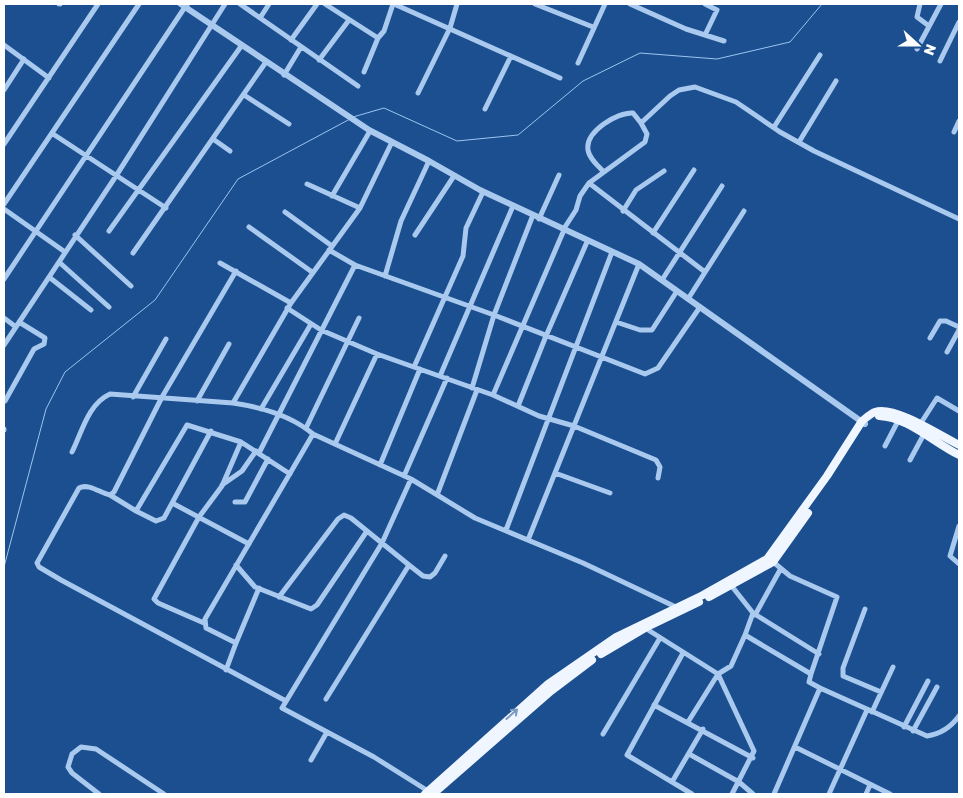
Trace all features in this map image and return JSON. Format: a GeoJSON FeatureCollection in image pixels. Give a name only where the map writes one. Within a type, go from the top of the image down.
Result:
{"type":"FeatureCollection","features":[{"type":"Feature","properties":{"kind":"main road"},"geometry":{"type":"LineString","coordinates":[[888,414],[898,421],[959,445]]}},
{"type":"Feature","properties":{"kind":"main road"},"geometry":{"type":"LineString","coordinates":[[429,793],[551,692],[617,643],[729,584],[771,559],[826,482],[863,423],[878,416],[888,414],[920,430],[959,454]]}},
{"type":"Feature","properties":{"kind":"main road"},"geometry":{"type":"LineString","coordinates":[[429,793],[548,684],[616,637],[679,610]]}},
{"type":"Feature","properties":{"kind":"street"},"geometry":{"type":"LineString","coordinates":[[4,144],[98,4]]}},
{"type":"Feature","properties":{"kind":"street"},"geometry":{"type":"LineString","coordinates":[[4,204],[139,4]]}},
{"type":"Feature","properties":{"kind":"street"},"geometry":{"type":"LineString","coordinates":[[4,345],[75,235],[116,176],[225,4]]}},
{"type":"Feature","properties":{"kind":"street"},"geometry":{"type":"LineString","coordinates":[[240,4],[358,86]]}},
{"type":"Feature","properties":{"kind":"street"},"geometry":{"type":"LineString","coordinates":[[260,18],[269,4]]}},
{"type":"Feature","properties":{"kind":"street"},"geometry":{"type":"LineString","coordinates":[[291,40],[317,4]]}},
{"type":"Feature","properties":{"kind":"street"},"geometry":{"type":"LineString","coordinates":[[325,4],[378,38]]}},
{"type":"Feature","properties":{"kind":"street"},"geometry":{"type":"LineString","coordinates":[[364,72],[378,38],[384,31],[394,4],[560,78]]}},
{"type":"Feature","properties":{"kind":"street"},"geometry":{"type":"LineString","coordinates":[[418,93],[450,28],[457,4]]}},
{"type":"Feature","properties":{"kind":"street"},"geometry":{"type":"LineString","coordinates":[[535,4],[594,27]]}},
{"type":"Feature","properties":{"kind":"street"},"geometry":{"type":"LineString","coordinates":[[578,63],[604,4]]}},
{"type":"Feature","properties":{"kind":"street"},"geometry":{"type":"LineString","coordinates":[[630,4],[724,41]]}},
{"type":"Feature","properties":{"kind":"street"},"geometry":{"type":"LineString","coordinates":[[705,4],[717,10],[705,35]]}},
{"type":"Feature","properties":{"kind":"street"},"geometry":{"type":"LineString","coordinates":[[920,4],[917,17],[929,26]]}},
{"type":"Feature","properties":{"kind":"street"},"geometry":{"type":"LineString","coordinates":[[917,49],[941,4]]}},
{"type":"Feature","properties":{"kind":"street"},"geometry":{"type":"LineString","coordinates":[[4,279],[87,156],[184,5],[284,75],[369,130],[429,160],[483,192],[587,242],[639,264],[863,423]]}},
{"type":"Feature","properties":{"kind":"street"},"geometry":{"type":"LineString","coordinates":[[320,60],[349,20]]}},
{"type":"Feature","properties":{"kind":"street"},"geometry":{"type":"LineString","coordinates":[[940,61],[959,22]]}},
{"type":"Feature","properties":{"kind":"street"},"geometry":{"type":"LineString","coordinates":[[4,45],[50,78]]}},
{"type":"Feature","properties":{"kind":"street"},"geometry":{"type":"LineString","coordinates":[[109,231],[242,45]]}},
{"type":"Feature","properties":{"kind":"street"},"geometry":{"type":"LineString","coordinates":[[284,75],[301,47]]}},
{"type":"Feature","properties":{"kind":"street"},"geometry":{"type":"LineString","coordinates":[[774,127],[820,55]]}},
{"type":"Feature","properties":{"kind":"street"},"geometry":{"type":"LineString","coordinates":[[485,109],[511,56]]}},
{"type":"Feature","properties":{"kind":"street"},"geometry":{"type":"LineString","coordinates":[[4,90],[24,60]]}},
{"type":"Feature","properties":{"kind":"street"},"geometry":{"type":"LineString","coordinates":[[132,253],[166,208],[266,62]]}},
{"type":"Feature","properties":{"kind":"street"},"geometry":{"type":"LineString","coordinates":[[799,142],[836,81]]}},
{"type":"Feature","properties":{"kind":"street"},"geometry":{"type":"LineString","coordinates":[[641,123],[679,90],[696,87],[736,102],[799,142],[959,219]]}},
{"type":"Feature","properties":{"kind":"street"},"geometry":{"type":"LineString","coordinates":[[244,95],[289,124]]}},
{"type":"Feature","properties":{"kind":"street"},"geometry":{"type":"LineString","coordinates":[[492,395],[564,230],[576,210],[580,196],[589,183],[645,142],[648,134],[633,114],[627,113],[595,131],[588,144],[588,151],[604,172]]}},
{"type":"Feature","properties":{"kind":"street"},"geometry":{"type":"LineString","coordinates":[[954,132],[959,121]]}},
{"type":"Feature","properties":{"kind":"street"},"geometry":{"type":"LineString","coordinates":[[332,196],[369,130]]}},
{"type":"Feature","properties":{"kind":"street"},"geometry":{"type":"LineString","coordinates":[[4,131],[9,136]]}},
{"type":"Feature","properties":{"kind":"street"},"geometry":{"type":"LineString","coordinates":[[53,134],[166,208]]}},
{"type":"Feature","properties":{"kind":"street"},"geometry":{"type":"LineString","coordinates":[[213,139],[230,151]]}},
{"type":"Feature","properties":{"kind":"street"},"geometry":{"type":"LineString","coordinates":[[233,403],[289,306],[360,208],[392,142]]}},
{"type":"Feature","properties":{"kind":"street"},"geometry":{"type":"LineString","coordinates":[[385,276],[401,221],[429,160]]}},
{"type":"Feature","properties":{"kind":"street"},"geometry":{"type":"LineString","coordinates":[[654,233],[694,170]]}},
{"type":"Feature","properties":{"kind":"street"},"geometry":{"type":"LineString","coordinates":[[623,211],[636,190],[664,171]]}},
{"type":"Feature","properties":{"kind":"street"},"geometry":{"type":"LineString","coordinates":[[415,235],[454,176]]}},
{"type":"Feature","properties":{"kind":"street"},"geometry":{"type":"LineString","coordinates":[[437,495],[474,389],[494,315],[536,217],[560,176]]}},
{"type":"Feature","properties":{"kind":"street"},"geometry":{"type":"LineString","coordinates":[[589,183],[623,211],[705,272]]}},
{"type":"Feature","properties":{"kind":"street"},"geometry":{"type":"LineString","coordinates":[[307,184],[360,208]]}},
{"type":"Feature","properties":{"kind":"street"},"geometry":{"type":"LineString","coordinates":[[662,280],[722,186]]}},
{"type":"Feature","properties":{"kind":"street"},"geometry":{"type":"LineString","coordinates":[[380,465],[463,256],[466,228],[483,192]]}},
{"type":"Feature","properties":{"kind":"street"},"geometry":{"type":"LineString","coordinates":[[440,376],[512,206]]}},
{"type":"Feature","properties":{"kind":"street"},"geometry":{"type":"LineString","coordinates":[[4,208],[65,252]]}},
{"type":"Feature","properties":{"kind":"street"},"geometry":{"type":"LineString","coordinates":[[688,299],[744,211]]}},
{"type":"Feature","properties":{"kind":"street"},"geometry":{"type":"LineString","coordinates":[[285,212],[355,265],[469,308],[494,315],[642,374],[658,368],[700,307]]}},
{"type":"Feature","properties":{"kind":"street"},"geometry":{"type":"LineString","coordinates":[[249,227],[312,272]]}},
{"type":"Feature","properties":{"kind":"street"},"geometry":{"type":"LineString","coordinates":[[75,235],[131,286]]}},
{"type":"Feature","properties":{"kind":"street"},"geometry":{"type":"LineString","coordinates":[[518,406],[587,242]]}},
{"type":"Feature","properties":{"kind":"street"},"geometry":{"type":"LineString","coordinates":[[506,530],[574,347],[612,252]]}},
{"type":"Feature","properties":{"kind":"street"},"geometry":{"type":"LineString","coordinates":[[58,262],[108,307]]}},
{"type":"Feature","properties":{"kind":"street"},"geometry":{"type":"LineString","coordinates":[[220,263],[230,270],[236,271],[289,306],[310,324],[321,330],[377,354],[492,395],[548,420],[574,426],[656,460],[660,467],[658,478]]}},
{"type":"Feature","properties":{"kind":"street"},"geometry":{"type":"LineString","coordinates":[[528,540],[639,264]]}},
{"type":"Feature","properties":{"kind":"street"},"geometry":{"type":"LineString","coordinates":[[222,486],[242,471],[258,452],[355,265]]}},
{"type":"Feature","properties":{"kind":"street"},"geometry":{"type":"LineString","coordinates":[[110,494],[114,492],[119,484],[162,397],[236,271]]}},
{"type":"Feature","properties":{"kind":"street"},"geometry":{"type":"LineString","coordinates":[[49,277],[91,310]]}},
{"type":"Feature","properties":{"kind":"street"},"geometry":{"type":"LineString","coordinates":[[616,322],[640,330],[652,330],[677,291]]}},
{"type":"Feature","properties":{"kind":"street"},"geometry":{"type":"LineString","coordinates":[[4,318],[16,327]]}},
{"type":"Feature","properties":{"kind":"street"},"geometry":{"type":"LineString","coordinates":[[306,428],[359,318]]}},
{"type":"Feature","properties":{"kind":"street"},"geometry":{"type":"LineString","coordinates":[[930,338],[940,321],[946,321],[959,329],[946,352]]}},
{"type":"Feature","properties":{"kind":"street"},"geometry":{"type":"LineString","coordinates":[[5,401],[34,349],[44,344],[46,338],[19,322]]}},
{"type":"Feature","properties":{"kind":"street"},"geometry":{"type":"LineString","coordinates":[[261,409],[310,324]]}},
{"type":"Feature","properties":{"kind":"street"},"geometry":{"type":"LineString","coordinates":[[133,397],[166,339]]}},
{"type":"Feature","properties":{"kind":"street"},"geometry":{"type":"LineString","coordinates":[[197,401],[229,344]]}},
{"type":"Feature","properties":{"kind":"street"},"geometry":{"type":"LineString","coordinates":[[335,444],[377,354]]}},
{"type":"Feature","properties":{"kind":"street"},"geometry":{"type":"LineString","coordinates":[[404,476],[447,378]]}},
{"type":"Feature","properties":{"kind":"street"},"geometry":{"type":"LineString","coordinates":[[72,452],[90,413],[102,398],[110,394],[233,403],[261,409],[306,428],[313,434],[411,479],[475,518],[506,530],[679,610]]}},
{"type":"Feature","properties":{"kind":"street"},"geometry":{"type":"LineString","coordinates":[[910,460],[920,430],[936,398],[959,411]]}},
{"type":"Feature","properties":{"kind":"street"},"geometry":{"type":"LineString","coordinates":[[885,446],[898,421]]}},
{"type":"Feature","properties":{"kind":"street"},"geometry":{"type":"LineString","coordinates":[[136,511],[185,427],[191,425],[240,442],[290,474]]}},
{"type":"Feature","properties":{"kind":"street"},"geometry":{"type":"LineString","coordinates":[[211,431],[174,504],[164,518],[159,521],[136,511],[110,494],[83,486],[79,488],[39,559],[39,567],[286,701]]}},
{"type":"Feature","properties":{"kind":"street"},"geometry":{"type":"LineString","coordinates":[[204,623],[313,434]]}},
{"type":"Feature","properties":{"kind":"street"},"geometry":{"type":"LineString","coordinates":[[236,643],[206,628],[204,623],[158,603],[154,599],[199,517],[222,486],[240,442]]}},
{"type":"Feature","properties":{"kind":"street"},"geometry":{"type":"LineString","coordinates":[[235,502],[244,502],[268,459]]}},
{"type":"Feature","properties":{"kind":"street"},"geometry":{"type":"LineString","coordinates":[[555,473],[610,494]]}},
{"type":"Feature","properties":{"kind":"street"},"geometry":{"type":"LineString","coordinates":[[411,479],[382,543],[282,708],[374,757],[429,793]]}},
{"type":"Feature","properties":{"kind":"street"},"geometry":{"type":"LineString","coordinates":[[174,504],[249,544]]}},
{"type":"Feature","properties":{"kind":"street"},"geometry":{"type":"LineString","coordinates":[[280,597],[341,516],[351,518],[423,576],[430,577],[435,573],[445,556]]}},
{"type":"Feature","properties":{"kind":"street"},"geometry":{"type":"LineString","coordinates":[[959,526],[950,556],[959,564]]}},
{"type":"Feature","properties":{"kind":"street"},"geometry":{"type":"LineString","coordinates":[[236,565],[251,583],[259,588],[307,609],[314,608],[367,532]]}},
{"type":"Feature","properties":{"kind":"street"},"geometry":{"type":"LineString","coordinates":[[771,559],[780,570],[802,583],[836,596],[836,605],[809,682],[913,732],[927,736],[938,735],[953,724],[959,716]]}},
{"type":"Feature","properties":{"kind":"street"},"geometry":{"type":"LineString","coordinates":[[326,699],[409,565]]}},
{"type":"Feature","properties":{"kind":"street"},"geometry":{"type":"LineString","coordinates":[[688,722],[718,674],[731,666],[754,614],[780,570]]}},
{"type":"Feature","properties":{"kind":"street"},"geometry":{"type":"LineString","coordinates":[[729,584],[754,614],[818,654]]}},
{"type":"Feature","properties":{"kind":"street"},"geometry":{"type":"LineString","coordinates":[[226,670],[259,588]]}},
{"type":"Feature","properties":{"kind":"street"},"geometry":{"type":"LineString","coordinates":[[865,609],[843,668],[843,676],[881,692]]}},
{"type":"Feature","properties":{"kind":"street"},"geometry":{"type":"LineString","coordinates":[[645,628],[718,674],[754,751],[753,758],[732,794]]}},
{"type":"Feature","properties":{"kind":"street"},"geometry":{"type":"LineString","coordinates":[[745,635],[811,674]]}},
{"type":"Feature","properties":{"kind":"street"},"geometry":{"type":"LineString","coordinates":[[603,734],[660,638]]}},
{"type":"Feature","properties":{"kind":"street"},"geometry":{"type":"LineString","coordinates":[[684,653],[627,755],[692,794]]}},
{"type":"Feature","properties":{"kind":"street"},"geometry":{"type":"LineString","coordinates":[[829,794],[869,711],[893,667]]}},
{"type":"Feature","properties":{"kind":"street"},"geometry":{"type":"LineString","coordinates":[[904,727],[928,682]]}},
{"type":"Feature","properties":{"kind":"street"},"geometry":{"type":"LineString","coordinates":[[913,732],[937,687]]}},
{"type":"Feature","properties":{"kind":"street"},"geometry":{"type":"LineString","coordinates":[[774,794],[820,688]]}},
{"type":"Feature","properties":{"kind":"street"},"geometry":{"type":"LineString","coordinates":[[654,704],[703,729],[753,758]]}},
{"type":"Feature","properties":{"kind":"street"},"geometry":{"type":"LineString","coordinates":[[953,724],[959,728]]}},
{"type":"Feature","properties":{"kind":"street"},"geometry":{"type":"LineString","coordinates":[[672,782],[703,729]]}},
{"type":"Feature","properties":{"kind":"street"},"geometry":{"type":"LineString","coordinates":[[311,760],[328,732]]}},
{"type":"Feature","properties":{"kind":"street"},"geometry":{"type":"LineString","coordinates":[[795,746],[890,794]]}},
{"type":"Feature","properties":{"kind":"street"},"geometry":{"type":"LineString","coordinates":[[99,794],[72,773],[68,767],[72,754],[81,747],[96,749],[164,794]]}},
{"type":"Feature","properties":{"kind":"street"},"geometry":{"type":"LineString","coordinates":[[689,754],[738,782],[753,794]]}},
{"type":"Feature","properties":{"kind":"street"},"geometry":{"type":"LineString","coordinates":[[866,794],[870,784]]}},
{"type":"Feature","properties":{"kind":"waterway"},"geometry":{"type":"LineString","coordinates":[[353,117],[384,108],[457,141],[518,135],[583,81],[640,53],[717,59],[790,42],[822,4]]}},
{"type":"Feature","properties":{"kind":"waterway"},"geometry":{"type":"LineString","coordinates":[[4,567],[46,409],[65,372],[155,300],[238,179],[350,119]]}}]}
